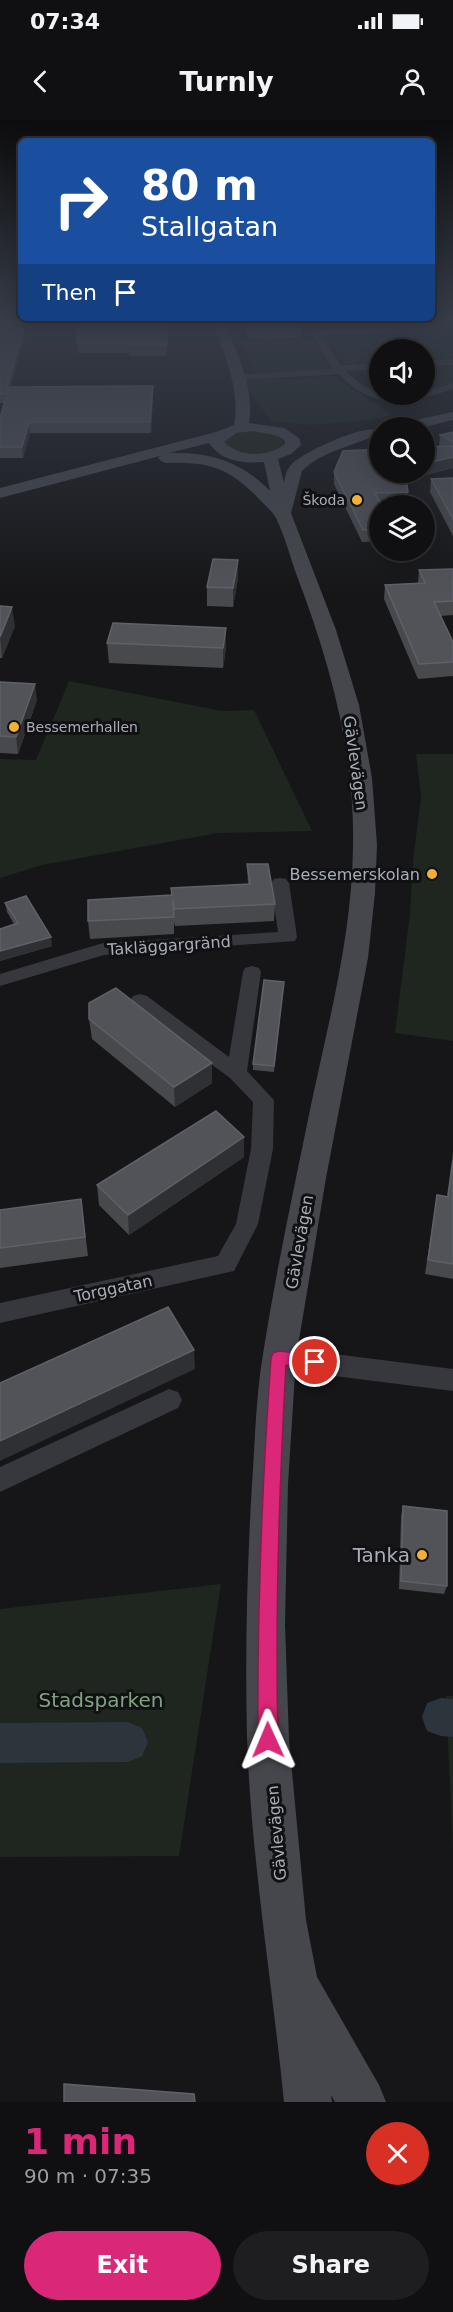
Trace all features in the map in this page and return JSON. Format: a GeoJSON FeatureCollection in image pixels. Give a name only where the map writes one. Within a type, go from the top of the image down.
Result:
{"type":"FeatureCollection","features":[{"type":"Feature","properties":{"kind":"main road"},"geometry":{"type":"LineString","coordinates":[[241,428],[242,410]]}},
{"type":"Feature","properties":{"kind":"main road"},"geometry":{"type":"LineString","coordinates":[[263,410],[271,421],[273,429]]}},
{"type":"Feature","properties":{"kind":"main road"},"geometry":{"type":"LineString","coordinates":[[435,420],[453,416]]}},
{"type":"Feature","properties":{"kind":"main road"},"geometry":{"type":"LineString","coordinates":[[0,493],[87,469],[220,441],[241,428],[273,429],[291,443],[369,433]]}},
{"type":"Feature","properties":{"kind":"main road"},"geometry":{"type":"LineString","coordinates":[[323,435],[369,432]]}},
{"type":"Feature","properties":{"kind":"main road"},"geometry":{"type":"LineString","coordinates":[[283,515],[295,470],[302,463],[315,454],[369,434]]}},
{"type":"Feature","properties":{"kind":"main road"},"geometry":{"type":"LineString","coordinates":[[291,443],[308,436]]}},
{"type":"Feature","properties":{"kind":"main road","name":"Gävlevägen"},"geometry":{"type":"LineString","coordinates":[[220,441],[234,455],[248,462],[283,515]]}},
{"type":"Feature","properties":{"kind":"main road","name":"Gävlevägen"},"geometry":{"type":"LineString","coordinates":[[234,455],[270,456],[291,443]]}},
{"type":"Feature","properties":{"kind":"main road","name":"Gävlevägen"},"geometry":{"type":"LineString","coordinates":[[270,456],[283,515],[327,630],[349,705],[361,778],[365,845],[363,893],[355,958],[311,1178],[279,1358],[270,1484],[266,1613],[268,1740],[284,1920],[295,1984],[308,2102]]}},
{"type":"Feature","properties":{"kind":"main road"},"geometry":{"type":"LineString","coordinates":[[87,469],[169,458],[216,461],[245,474],[283,515]]}},
{"type":"Feature","properties":{"kind":"main road","name":"Gävlevägen"},"geometry":{"type":"LineString","coordinates":[[295,1984],[362,2102]]}},
{"type":"Feature","properties":{"kind":"street","name":"Takläggargränd"},"geometry":{"type":"LineString","coordinates":[[0,980],[103,949],[288,937],[280,883]]}},
{"type":"Feature","properties":{"kind":"street"},"geometry":{"type":"LineString","coordinates":[[140,1001],[237,1073],[252,972]]}},
{"type":"Feature","properties":{"kind":"street","name":"Torggatan"},"geometry":{"type":"LineString","coordinates":[[0,1313],[226,1264],[247,1224],[262,1149],[264,1100],[237,1073]]}},
{"type":"Feature","properties":{"kind":"street"},"geometry":{"type":"LineString","coordinates":[[279,1358],[453,1380]]}},
{"type":"Feature","properties":{"kind":"street"},"geometry":{"type":"LineString","coordinates":[[0,1480],[170,1400]]}},
{"type":"Feature","properties":{"kind":"green space"},"geometry":{"type":"Polygon","coordinates":[[[263,410],[385,410],[392,415],[369,417],[369,420],[311,425],[271,421],[263,410]]]}},
{"type":"Feature","properties":{"kind":"green space"},"geometry":{"type":"Polygon","coordinates":[[[241,428],[291,437],[281,453],[234,455],[219,437],[241,428]]]}},
{"type":"Feature","properties":{"kind":"green space"},"geometry":{"type":"Polygon","coordinates":[[[69,681],[222,711],[254,710],[312,831],[218,833],[42,865],[0,878],[0,759],[36,760],[69,681]]]}},
{"type":"Feature","properties":{"kind":"green space","name":"Bessemerskolan"},"geometry":{"type":"Polygon","coordinates":[[[416,754],[453,754],[453,1041],[395,1033],[410,914],[413,861],[421,797],[416,754]]]}},
{"type":"Feature","properties":{"kind":"green space","name":"Stadsparken"},"geometry":{"type":"Polygon","coordinates":[[[221,1584],[179,1856],[0,1857],[0,1609],[221,1584]]]}},
{"type":"Feature","properties":{"kind":"green space"},"geometry":{"type":"Polygon","coordinates":[[[446,1696],[453,1696],[453,1851],[446,1696]]]}},
{"type":"Feature","properties":{"kind":"building"},"geometry":{"type":"Polygon","coordinates":[[[2,410],[151,410],[150,422],[29,422],[22,447],[0,447],[2,410]]]}},
{"type":"Feature","properties":{"kind":"building"},"geometry":{"type":"Polygon","coordinates":[[[453,432],[453,442],[440,435],[453,432]]]}},
{"type":"Feature","properties":{"kind":"building"},"geometry":{"type":"Polygon","coordinates":[[[453,446],[453,457],[435,461],[435,447],[453,446]]]}},
{"type":"Feature","properties":{"kind":"building"},"geometry":{"type":"Polygon","coordinates":[[[369,450],[369,483],[407,483],[408,492],[369,495],[369,530],[363,530],[334,472],[343,451],[369,450]]]}},
{"type":"Feature","properties":{"kind":"building"},"geometry":{"type":"Polygon","coordinates":[[[453,478],[453,519],[433,483],[435,479],[453,478]]]}},
{"type":"Feature","properties":{"kind":"building"},"geometry":{"type":"Polygon","coordinates":[[[213,559],[238,560],[233,588],[207,587],[213,559]]]}},
{"type":"Feature","properties":{"kind":"building"},"geometry":{"type":"Polygon","coordinates":[[[453,569],[453,601],[434,602],[453,642],[453,662],[419,664],[385,585],[425,583],[419,570],[453,569]]]}},
{"type":"Feature","properties":{"kind":"building"},"geometry":{"type":"Polygon","coordinates":[[[0,606],[12,607],[0,637],[0,606]]]}},
{"type":"Feature","properties":{"kind":"building"},"geometry":{"type":"Polygon","coordinates":[[[113,623],[226,628],[223,648],[107,643],[113,623]]]}},
{"type":"Feature","properties":{"kind":"building"},"geometry":{"type":"Polygon","coordinates":[[[0,682],[35,684],[16,737],[0,736],[0,682]]]}},
{"type":"Feature","properties":{"kind":"building"},"geometry":{"type":"Polygon","coordinates":[[[247,864],[268,864],[275,904],[174,909],[173,900],[174,917],[88,921],[88,900],[172,895],[171,888],[250,884],[247,864]]]}},
{"type":"Feature","properties":{"kind":"building"},"geometry":{"type":"Polygon","coordinates":[[[26,896],[51,937],[0,951],[0,929],[18,923],[5,903],[26,896]]]}},
{"type":"Feature","properties":{"kind":"building"},"geometry":{"type":"Polygon","coordinates":[[[264,980],[284,982],[274,1066],[253,1064],[264,980]]]}},
{"type":"Feature","properties":{"kind":"building"},"geometry":{"type":"Polygon","coordinates":[[[116,988],[212,1063],[174,1087],[89,1019],[89,1003],[116,988]]]}},
{"type":"Feature","properties":{"kind":"building"},"geometry":{"type":"Polygon","coordinates":[[[216,1111],[244,1137],[128,1215],[97,1185],[216,1111]]]}},
{"type":"Feature","properties":{"kind":"building"},"geometry":{"type":"Polygon","coordinates":[[[453,1160],[453,1264],[428,1260],[437,1195],[448,1197],[453,1160]]]}},
{"type":"Feature","properties":{"kind":"building"},"geometry":{"type":"Polygon","coordinates":[[[81,1199],[85,1237],[0,1248],[0,1210],[81,1199]]]}},
{"type":"Feature","properties":{"kind":"building"},"geometry":{"type":"Polygon","coordinates":[[[168,1307],[194,1350],[0,1441],[0,1383],[168,1307]]]}},
{"type":"Feature","properties":{"kind":"building","name":"Tanka"},"geometry":{"type":"Polygon","coordinates":[[[403,1506],[447,1511],[447,1586],[401,1581],[403,1506]]]}},
{"type":"Feature","properties":{"kind":"building"},"geometry":{"type":"Polygon","coordinates":[[[64,2084],[194,2094],[195,2102],[64,2102],[64,2084]]]}},
{"type":"Feature","properties":{"kind":"waterway"},"geometry":{"type":"LineString","coordinates":[[441,1717],[453,1718]]}},
{"type":"Feature","properties":{"kind":"waterway"},"geometry":{"type":"LineString","coordinates":[[0,1743],[128,1742]]}},
{"type":"Feature","properties":{"kind":"place","name":"Škoda"},"geometry":{"type":"Point","coordinates":[357,500]}},
{"type":"Feature","properties":{"kind":"place","name":"Bessemerhallen"},"geometry":{"type":"Point","coordinates":[14,727]}},
{"type":"Feature","properties":{"kind":"place","name":"Bessemerskolan"},"geometry":{"type":"Point","coordinates":[432,874]}},
{"type":"Feature","properties":{"kind":"place","name":"Tanka"},"geometry":{"type":"Point","coordinates":[422,1555]}},
{"type":"Feature","properties":{"kind":"route"},"geometry":{"type":"LineString","coordinates":[[268,1740],[266,1624],[270,1484],[279,1358],[315,1362]]}}]}
